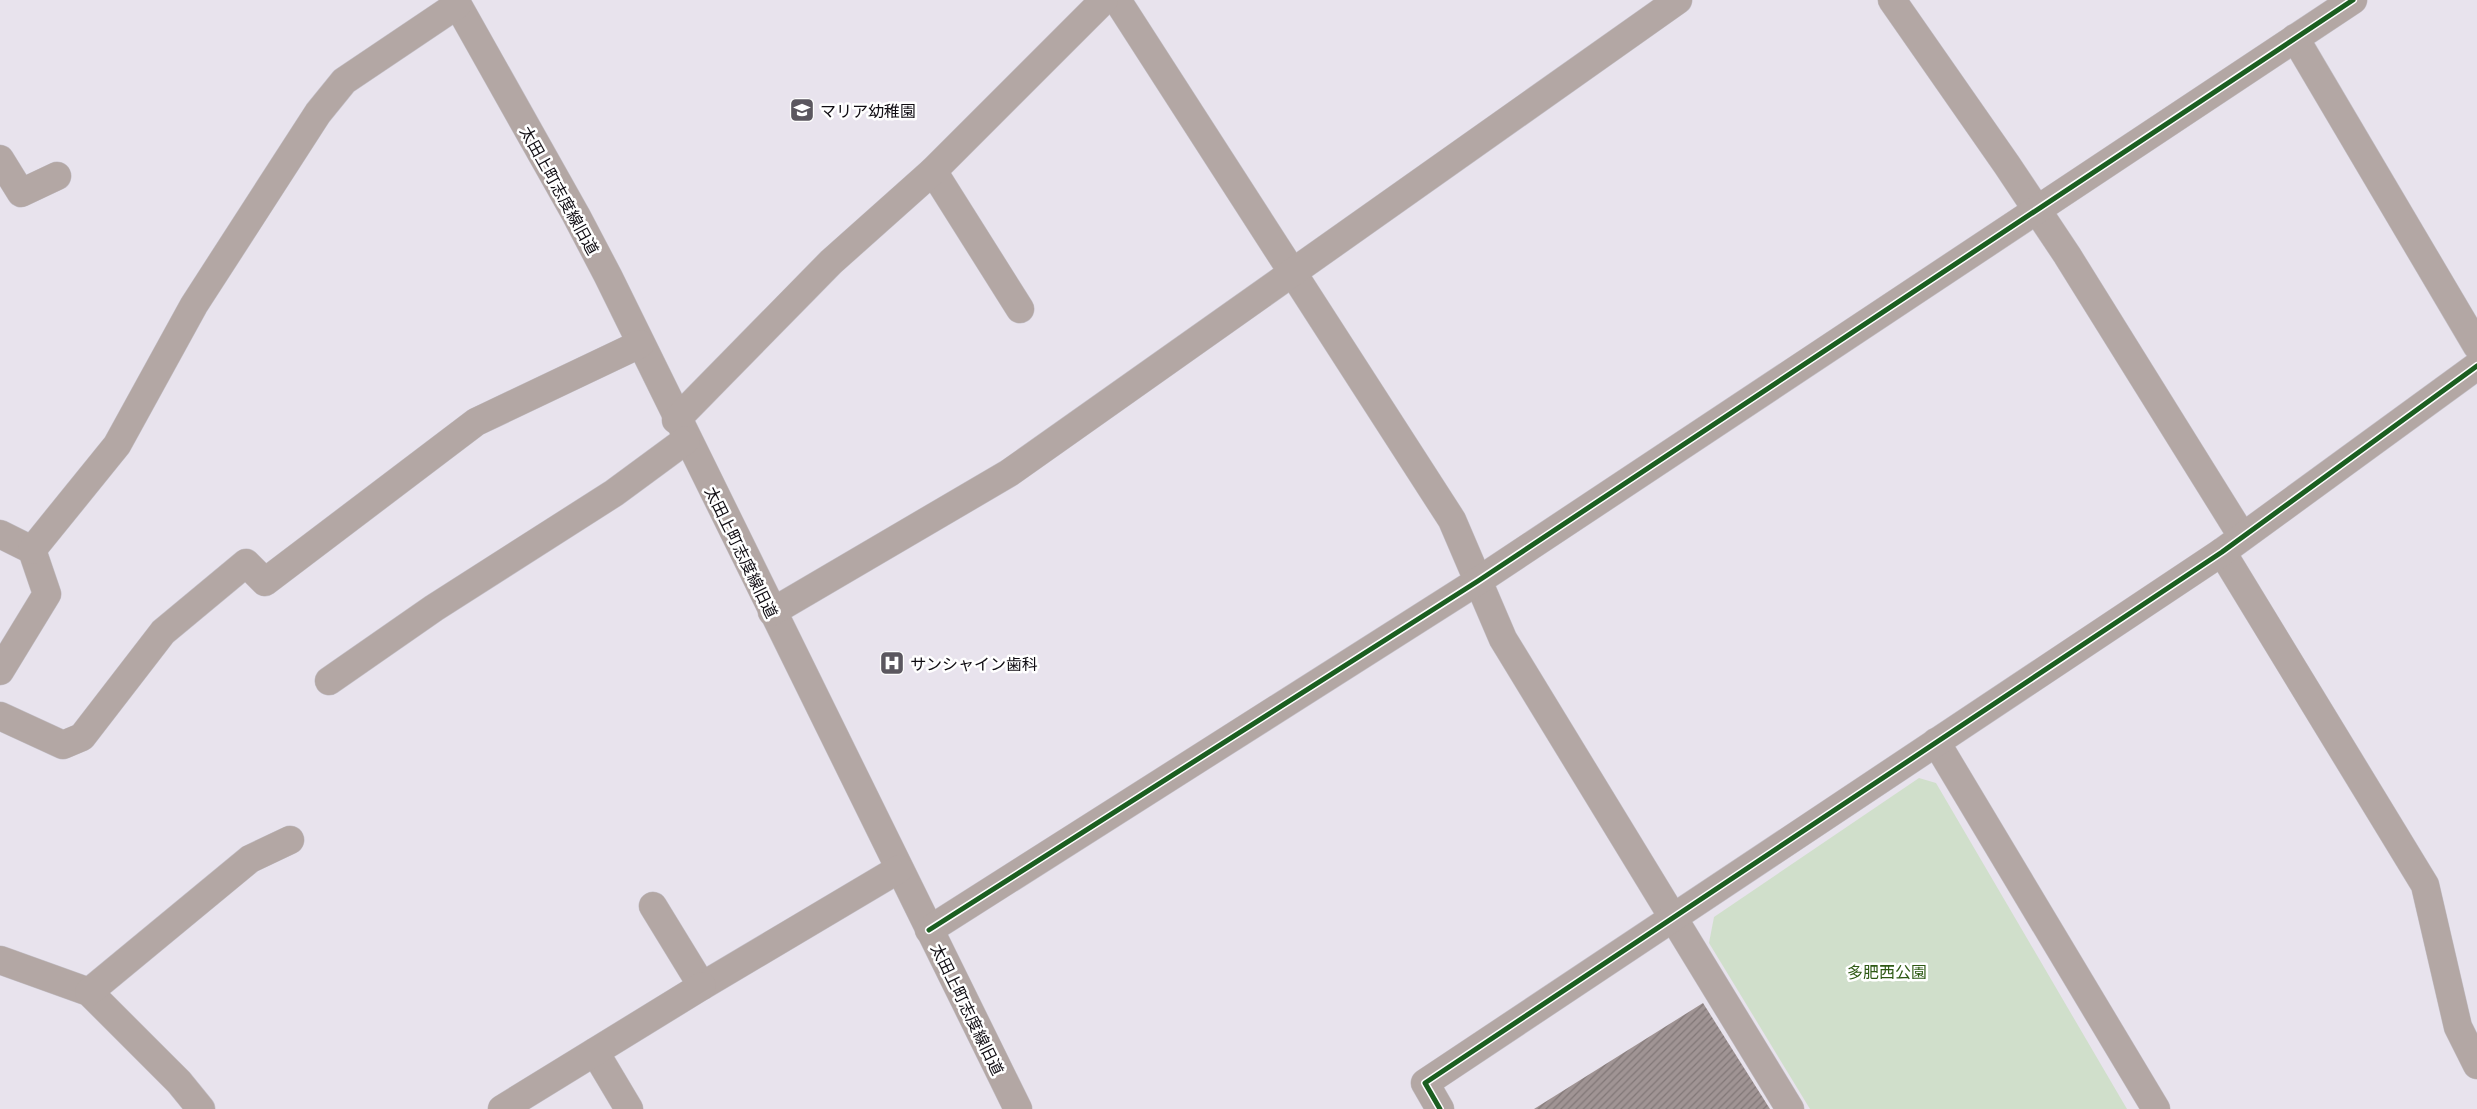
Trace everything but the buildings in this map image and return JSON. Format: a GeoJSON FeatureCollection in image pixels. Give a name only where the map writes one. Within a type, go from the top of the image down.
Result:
{"type":"FeatureCollection","features":[{"type":"Feature","properties":{"kind":"street"},"geometry":{"type":"LineString","coordinates":[[330,681],[434,608],[614,494],[681,430],[831,262],[933,172],[1104,0]]}},
{"type":"Feature","properties":{"kind":"street"},"geometry":{"type":"LineString","coordinates":[[1117,0],[1452,520],[1503,639],[1790,1109]]}},
{"type":"Feature","properties":{"kind":"street"},"geometry":{"type":"LineString","coordinates":[[772,612],[1009,473],[1678,0]]}},
{"type":"Feature","properties":{"kind":"street"},"geometry":{"type":"LineString","coordinates":[[1892,0],[2036,209],[2232,544],[2425,885],[2458,1028],[2477,1065]]}},
{"type":"Feature","properties":{"kind":"street"},"geometry":{"type":"LineString","coordinates":[[929,930],[1478,581],[2353,0]]}},
{"type":"Feature","properties":{"kind":"street"},"geometry":{"type":"LineString","coordinates":[[32,550],[117,445],[194,306],[318,114],[344,81],[456,2]]}},
{"type":"Feature","properties":{"kind":"street","name":"太田上町志度線旧道"},"geometry":{"type":"LineString","coordinates":[[456,2],[576,215],[1018,1109]]}},
{"type":"Feature","properties":{"kind":"street"},"geometry":{"type":"LineString","coordinates":[[2295,38],[2477,346]]}},
{"type":"Feature","properties":{"kind":"street"},"geometry":{"type":"LineString","coordinates":[[0,159],[21,193],[57,176]]}},
{"type":"Feature","properties":{"kind":"street"},"geometry":{"type":"LineString","coordinates":[[933,172],[1020,309]]}},
{"type":"Feature","properties":{"kind":"street"},"geometry":{"type":"LineString","coordinates":[[0,716],[63,745],[82,737],[163,632],[246,563],[266,582],[476,422],[640,344]]}},
{"type":"Feature","properties":{"kind":"street"},"geometry":{"type":"LineString","coordinates":[[1440,1109],[1424,1083],[2232,544],[2477,366]]}},
{"type":"Feature","properties":{"kind":"street"},"geometry":{"type":"LineString","coordinates":[[0,534],[32,550],[46,594],[0,671]]}},
{"type":"Feature","properties":{"kind":"street"},"geometry":{"type":"LineString","coordinates":[[1936,742],[2156,1109]]}},
{"type":"Feature","properties":{"kind":"street"},"geometry":{"type":"LineString","coordinates":[[89,992],[250,859],[290,840]]}},
{"type":"Feature","properties":{"kind":"street"},"geometry":{"type":"LineString","coordinates":[[502,1109],[702,986],[899,869]]}},
{"type":"Feature","properties":{"kind":"street"},"geometry":{"type":"LineString","coordinates":[[653,906],[702,986]]}},
{"type":"Feature","properties":{"kind":"street"},"geometry":{"type":"LineString","coordinates":[[0,960],[89,992],[179,1082],[201,1109]]}},
{"type":"Feature","properties":{"kind":"street"},"geometry":{"type":"LineString","coordinates":[[595,1052],[630,1109]]}},
{"type":"Feature","properties":{"kind":"green space","name":"多肥西公園"},"geometry":{"type":"Polygon","coordinates":[[[1919,778],[1936,783],[2127,1109],[1810,1109],[1709,943],[1714,917],[1919,778]]]}},
{"type":"Feature","properties":{"kind":"cycle path"},"geometry":{"type":"LineString","coordinates":[[929,930],[1478,581],[2353,0]]}},
{"type":"Feature","properties":{"kind":"cycle path"},"geometry":{"type":"LineString","coordinates":[[1440,1109],[1425,1083],[2222,552],[2477,366]]}},
{"type":"Feature","properties":{"kind":"place","name":"マリア幼稚園"},"geometry":{"type":"Point","coordinates":[802,110]}},
{"type":"Feature","properties":{"kind":"place","name":"サンシャイン歯科"},"geometry":{"type":"Point","coordinates":[892,663]}}]}
